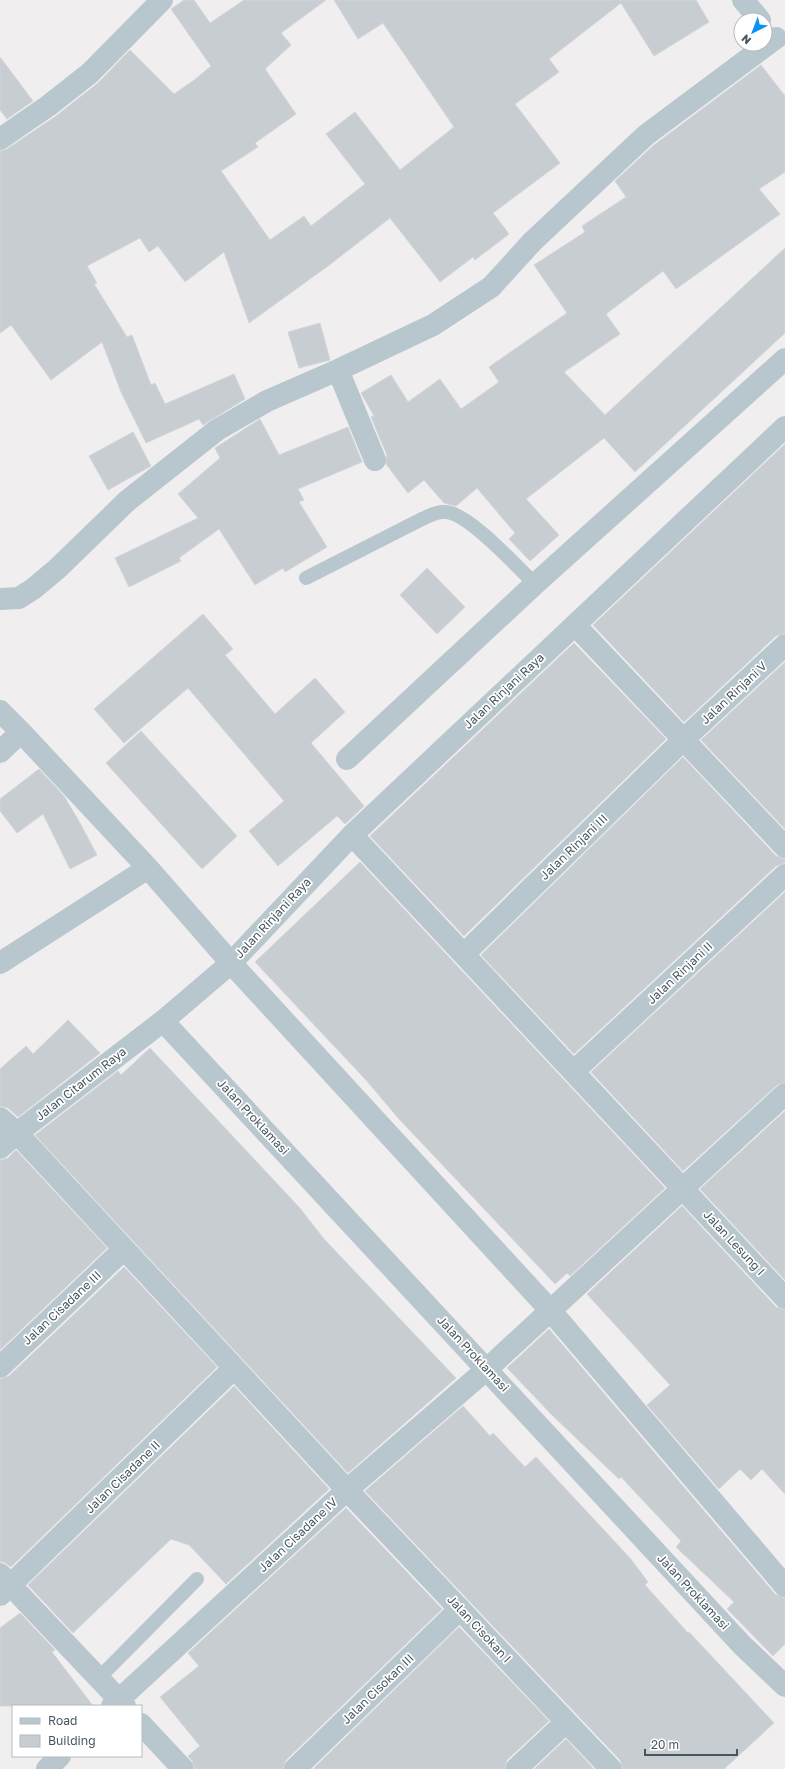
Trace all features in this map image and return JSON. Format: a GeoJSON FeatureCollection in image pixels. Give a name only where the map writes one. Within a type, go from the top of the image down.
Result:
{"type":"FeatureCollection","features":[{"type":"Feature","properties":{"kind":"street"},"geometry":{"type":"LineString","coordinates":[[0,139],[48,106],[90,73],[162,0]]}},
{"type":"Feature","properties":{"kind":"street"},"geometry":{"type":"LineString","coordinates":[[743,0],[753,12]]}},
{"type":"Feature","properties":{"kind":"street"},"geometry":{"type":"LineString","coordinates":[[0,598],[19,598],[33,589],[57,569],[127,501],[217,430],[267,401],[338,370],[433,325],[491,287],[533,241],[646,135],[775,37]]}},
{"type":"Feature","properties":{"kind":"street"},"geometry":{"type":"LineString","coordinates":[[347,758],[536,584],[785,359]]}},
{"type":"Feature","properties":{"kind":"street"},"geometry":{"type":"LineString","coordinates":[[338,370],[375,460]]}},
{"type":"Feature","properties":{"kind":"street","name":"Jalan Rinjani Raya"},"geometry":{"type":"LineString","coordinates":[[163,1021],[231,963],[352,835],[785,427]]}},
{"type":"Feature","properties":{"kind":"street"},"geometry":{"type":"LineString","coordinates":[[575,625],[785,847]]}},
{"type":"Feature","properties":{"kind":"street","name":"Jalan Rinjani V"},"geometry":{"type":"LineString","coordinates":[[683,740],[785,645]]}},
{"type":"Feature","properties":{"kind":"street"},"geometry":{"type":"LineString","coordinates":[[0,711],[148,868],[231,963],[550,1310],[785,1586]]}},
{"type":"Feature","properties":{"kind":"street"},"geometry":{"type":"LineString","coordinates":[[0,752],[21,732]]}},
{"type":"Feature","properties":{"kind":"street","name":"Jalan Rinjani III"},"geometry":{"type":"LineString","coordinates":[[464,954],[683,740]]}},
{"type":"Feature","properties":{"kind":"street","name":"Jalan Lesung I"},"geometry":{"type":"LineString","coordinates":[[352,835],[785,1298]]}},
{"type":"Feature","properties":{"kind":"street"},"geometry":{"type":"LineString","coordinates":[[0,963],[148,868]]}},
{"type":"Feature","properties":{"kind":"street","name":"Jalan Rinjani II"},"geometry":{"type":"LineString","coordinates":[[574,1071],[785,875]]}},
{"type":"Feature","properties":{"kind":"street","name":"Jalan Citarum Raya"},"geometry":{"type":"LineString","coordinates":[[0,1148],[17,1133],[163,1021]]}},
{"type":"Feature","properties":{"kind":"street","name":"Jalan Proklamasi"},"geometry":{"type":"LineString","coordinates":[[163,1021],[742,1645],[785,1686]]}},
{"type":"Feature","properties":{"kind":"street","name":"Jalan Cisadane IV"},"geometry":{"type":"LineString","coordinates":[[119,1704],[347,1490],[486,1369],[785,1094]]}},
{"type":"Feature","properties":{"kind":"street","name":"Jalan Cisokan I"},"geometry":{"type":"LineString","coordinates":[[0,1118],[17,1133],[347,1490],[611,1769]]}},
{"type":"Feature","properties":{"kind":"street","name":"Jalan Cisadane III"},"geometry":{"type":"LineString","coordinates":[[0,1367],[124,1249]]}},
{"type":"Feature","properties":{"kind":"street","name":"Jalan Cisadane II"},"geometry":{"type":"LineString","coordinates":[[4,1585],[234,1368]]}},
{"type":"Feature","properties":{"kind":"street"},"geometry":{"type":"LineString","coordinates":[[4,1585],[98,1678],[119,1704]]}},
{"type":"Feature","properties":{"kind":"street","name":"Jalan Cisokan III"},"geometry":{"type":"LineString","coordinates":[[295,1769],[460,1609]]}},
{"type":"Feature","properties":{"kind":"street"},"geometry":{"type":"LineString","coordinates":[[516,1769],[566,1722]]}},
{"type":"Feature","properties":{"kind":"street"},"geometry":{"type":"LineString","coordinates":[[142,1725],[183,1769]]}},
{"type":"Feature","properties":{"kind":"street"},"geometry":{"type":"LineString","coordinates":[[47,1769],[59,1757]]}},
{"type":"Feature","properties":{"kind":"lane"},"geometry":{"type":"LineString","coordinates":[[306,578],[422,519],[439,512],[446,512],[458,515],[473,526],[536,584]]}},
{"type":"Feature","properties":{"kind":"lane"},"geometry":{"type":"LineString","coordinates":[[98,1678],[197,1579]]}},
{"type":"Feature","properties":{"kind":"building"},"geometry":{"type":"Polygon","coordinates":[[[184,0],[194,0],[210,23],[244,0],[326,0],[281,33],[291,45],[265,69],[296,114],[255,143],[258,147],[221,171],[270,240],[304,216],[311,226],[365,184],[326,134],[355,112],[400,170],[454,127],[383,23],[358,39],[334,0],[696,0],[709,22],[654,56],[621,3],[549,59],[559,72],[515,104],[560,163],[493,213],[509,234],[475,260],[473,257],[440,282],[390,218],[328,266],[249,323],[224,252],[185,282],[158,246],[149,252],[140,238],[87,266],[97,283],[94,284],[127,337],[132,335],[151,385],[155,383],[165,404],[234,374],[245,399],[203,425],[199,419],[146,443],[121,392],[102,342],[51,380],[11,325],[0,333],[0,151],[7,149],[56,116],[98,83],[130,50],[174,94],[193,81],[211,66],[171,9],[184,0]]]}},
{"type":"Feature","properties":{"kind":"building"},"geometry":{"type":"Polygon","coordinates":[[[0,57],[33,101],[7,119],[0,110],[0,57]]]}},
{"type":"Feature","properties":{"kind":"building"},"geometry":{"type":"Polygon","coordinates":[[[761,65],[785,96],[785,172],[759,189],[780,214],[676,289],[663,271],[606,314],[620,334],[564,372],[605,415],[785,248],[785,333],[635,472],[604,438],[526,499],[559,535],[530,561],[509,539],[515,533],[477,488],[456,506],[444,503],[424,480],[408,493],[386,464],[387,455],[371,417],[374,416],[361,393],[391,375],[408,402],[440,379],[461,409],[499,382],[489,367],[567,313],[534,265],[585,232],[582,226],[626,197],[615,181],[654,145],[761,65]]]}},
{"type":"Feature","properties":{"kind":"building"},"geometry":{"type":"Polygon","coordinates":[[[320,323],[330,360],[299,368],[288,332],[320,323]]]}},
{"type":"Feature","properties":{"kind":"building"},"geometry":{"type":"Polygon","coordinates":[[[260,419],[279,455],[348,427],[362,462],[298,489],[304,500],[299,502],[327,547],[285,572],[283,568],[255,585],[219,529],[179,558],[181,561],[129,587],[115,558],[198,518],[178,494],[220,458],[215,448],[260,419]]]}},
{"type":"Feature","properties":{"kind":"building"},"geometry":{"type":"Polygon","coordinates":[[[133,432],[151,466],[108,490],[89,456],[133,432]]]}},
{"type":"Feature","properties":{"kind":"building"},"geometry":{"type":"Polygon","coordinates":[[[785,444],[785,633],[776,636],[684,722],[593,625],[785,444]]]}},
{"type":"Feature","properties":{"kind":"building"},"geometry":{"type":"Polygon","coordinates":[[[427,568],[465,607],[437,634],[400,595],[427,568]]]}},
{"type":"Feature","properties":{"kind":"building"},"geometry":{"type":"Polygon","coordinates":[[[203,614],[233,649],[225,655],[275,714],[315,678],[345,712],[311,743],[364,806],[345,824],[337,816],[278,866],[249,831],[284,801],[188,688],[124,743],[94,709],[203,614]]]}},
{"type":"Feature","properties":{"kind":"building"},"geometry":{"type":"Polygon","coordinates":[[[574,643],[666,739],[464,936],[370,836],[574,643]]]}},
{"type":"Feature","properties":{"kind":"building"},"geometry":{"type":"Polygon","coordinates":[[[785,662],[785,829],[701,740],[785,662]]]}},
{"type":"Feature","properties":{"kind":"building"},"geometry":{"type":"Polygon","coordinates":[[[141,731],[237,836],[202,869],[106,763],[141,731]]]}},
{"type":"Feature","properties":{"kind":"building"},"geometry":{"type":"Polygon","coordinates":[[[683,757],[776,856],[785,859],[785,863],[776,866],[574,1054],[481,955],[683,757]]]}},
{"type":"Feature","properties":{"kind":"building"},"geometry":{"type":"Polygon","coordinates":[[[39,769],[64,796],[97,855],[70,869],[43,814],[17,833],[0,811],[0,799],[39,769]]]}},
{"type":"Feature","properties":{"kind":"building"},"geometry":{"type":"Polygon","coordinates":[[[360,862],[665,1188],[570,1276],[567,1273],[555,1284],[399,1119],[366,1080],[255,962],[360,862]]]}},
{"type":"Feature","properties":{"kind":"building"},"geometry":{"type":"Polygon","coordinates":[[[785,892],[785,1082],[777,1085],[683,1171],[591,1072],[785,892]]]}},
{"type":"Feature","properties":{"kind":"building"},"geometry":{"type":"Polygon","coordinates":[[[68,1020],[100,1053],[18,1117],[8,1108],[0,1106],[0,1069],[26,1046],[33,1054],[68,1020]]]}},
{"type":"Feature","properties":{"kind":"building"},"geometry":{"type":"Polygon","coordinates":[[[150,1048],[299,1207],[324,1239],[456,1378],[348,1473],[35,1135],[118,1071],[121,1075],[150,1048]]]}},
{"type":"Feature","properties":{"kind":"building"},"geometry":{"type":"Polygon","coordinates":[[[785,1111],[785,1280],[700,1189],[785,1111]]]}},
{"type":"Feature","properties":{"kind":"building"},"geometry":{"type":"Polygon","coordinates":[[[16,1150],[107,1248],[0,1350],[0,1160],[8,1158],[16,1150]]]}},
{"type":"Feature","properties":{"kind":"building"},"geometry":{"type":"Polygon","coordinates":[[[682,1206],[776,1307],[785,1310],[785,1494],[762,1469],[751,1480],[740,1469],[719,1489],[647,1405],[670,1385],[587,1294],[682,1206]]]}},
{"type":"Feature","properties":{"kind":"building"},"geometry":{"type":"Polygon","coordinates":[[[124,1267],[217,1367],[11,1567],[4,1562],[0,1562],[0,1379],[9,1376],[124,1267]]]}},
{"type":"Feature","properties":{"kind":"building"},"geometry":{"type":"Polygon","coordinates":[[[549,1329],[775,1594],[785,1598],[785,1644],[773,1656],[727,1609],[734,1602],[676,1547],[681,1541],[621,1477],[619,1479],[552,1415],[507,1368],[549,1329]]]}},
{"type":"Feature","properties":{"kind":"building"},"geometry":{"type":"Polygon","coordinates":[[[234,1386],[329,1489],[226,1584],[189,1545],[171,1539],[73,1633],[28,1585],[234,1386]]]}},
{"type":"Feature","properties":{"kind":"building"},"geometry":{"type":"Polygon","coordinates":[[[463,1406],[490,1436],[493,1433],[525,1467],[536,1457],[630,1558],[648,1582],[645,1585],[688,1633],[689,1632],[774,1723],[724,1769],[623,1769],[620,1760],[365,1491],[463,1406]]]}},
{"type":"Feature","properties":{"kind":"building"},"geometry":{"type":"Polygon","coordinates":[[[346,1508],[442,1609],[286,1760],[283,1769],[195,1769],[188,1756],[200,1746],[160,1697],[199,1666],[188,1653],[346,1508]]]}},
{"type":"Feature","properties":{"kind":"building"},"geometry":{"type":"Polygon","coordinates":[[[20,1613],[55,1650],[52,1652],[92,1705],[0,1706],[0,1628],[20,1613]]]}},
{"type":"Feature","properties":{"kind":"building"},"geometry":{"type":"Polygon","coordinates":[[[459,1627],[549,1721],[507,1760],[504,1769],[313,1769],[459,1627]]]}},
{"type":"Feature","properties":{"kind":"building"},"geometry":{"type":"Polygon","coordinates":[[[566,1739],[594,1769],[534,1769],[566,1739]]]}}]}
